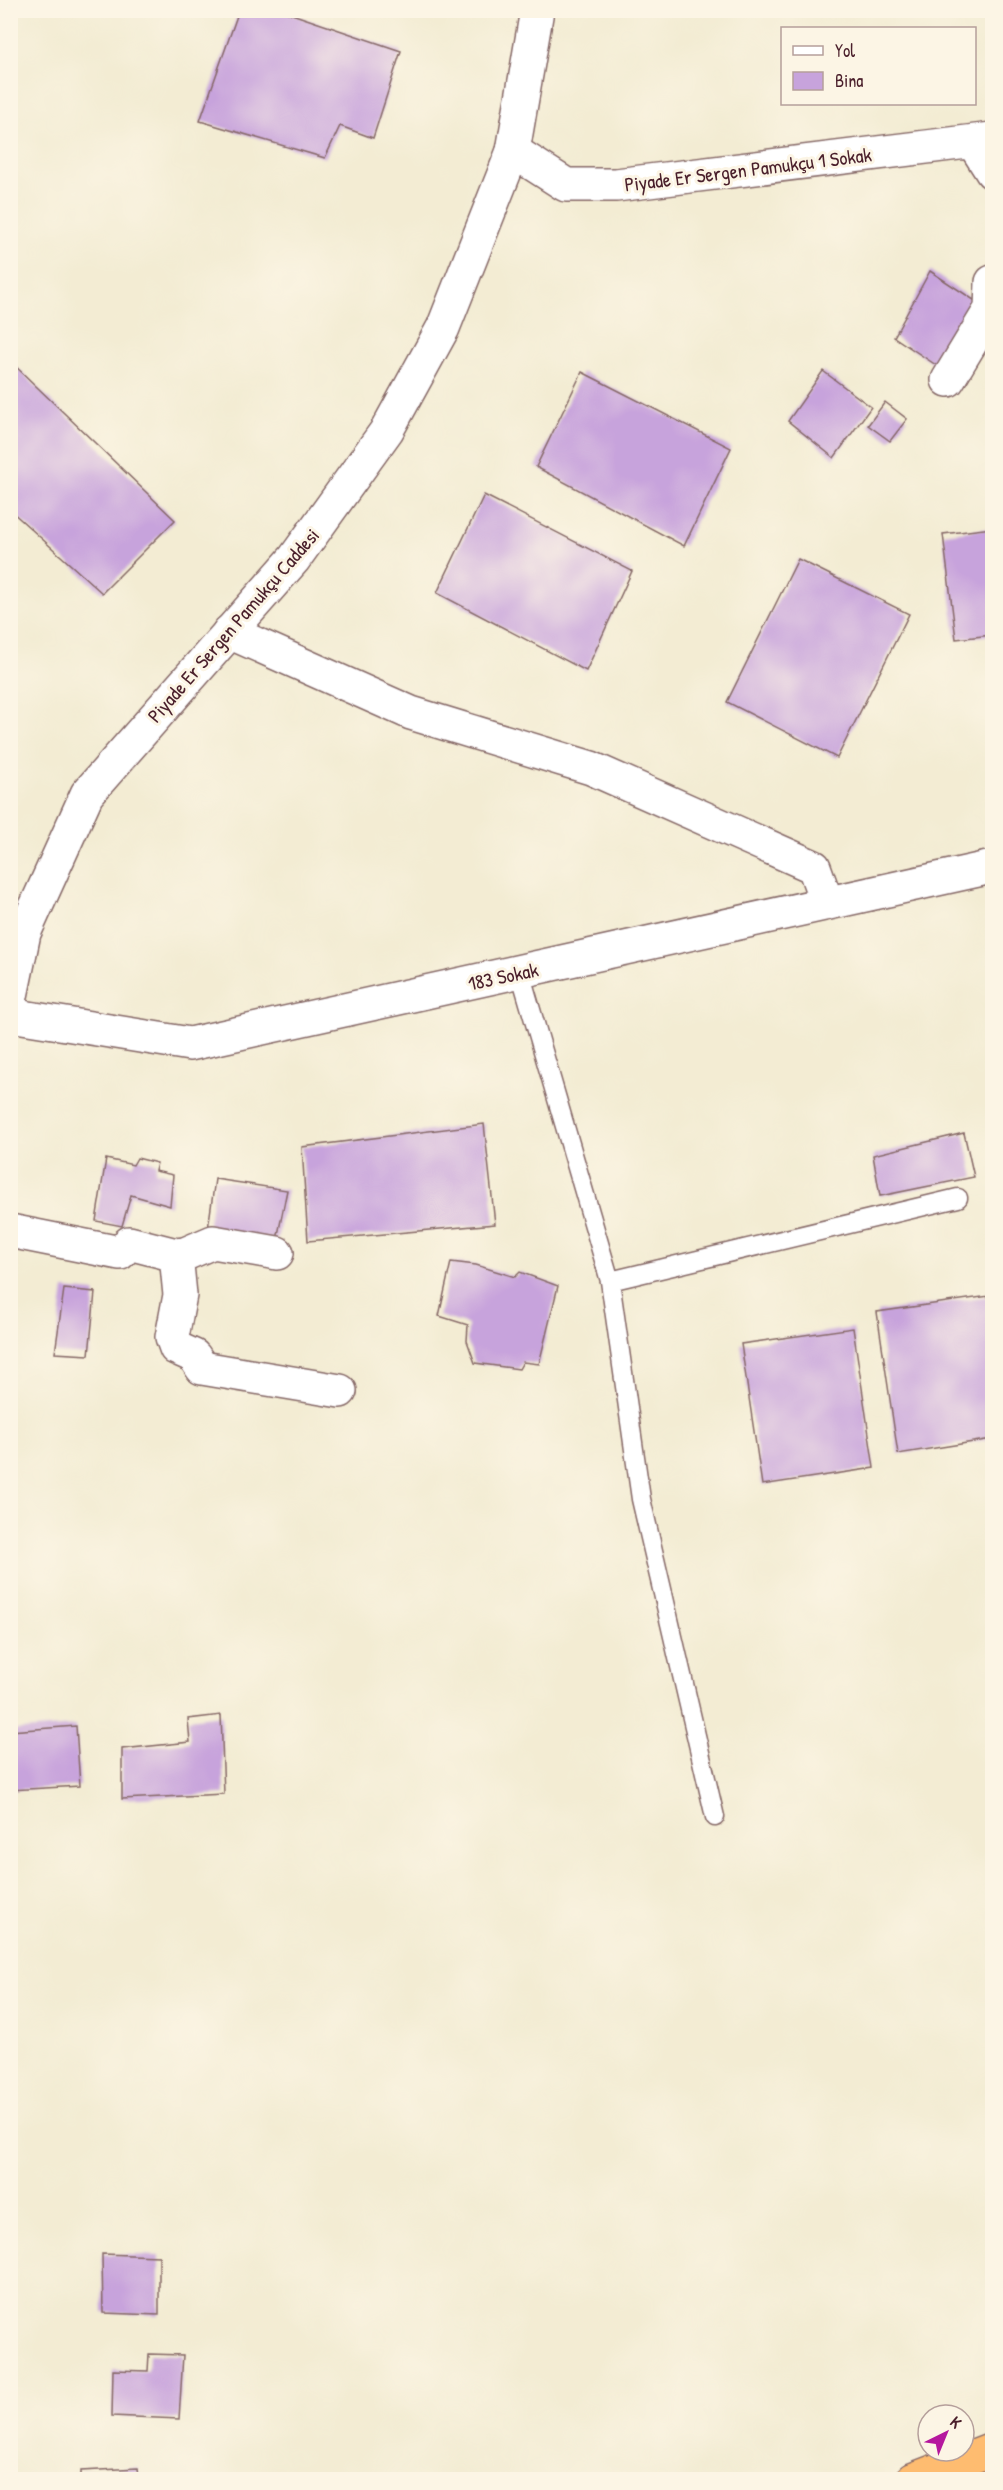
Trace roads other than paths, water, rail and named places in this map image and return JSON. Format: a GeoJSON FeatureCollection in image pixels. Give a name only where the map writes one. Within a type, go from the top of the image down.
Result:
{"type":"FeatureCollection","features":[{"type":"Feature","properties":{"kind":"highway"},"geometry":{"type":"LineString","coordinates":[[912,2480],[993,2449]]}},
{"type":"Feature","properties":{"kind":"street","name":"Piyade Er Sergen Pamukçu Caddesi"},"geometry":{"type":"LineString","coordinates":[[10,1001],[24,933],[87,794],[294,559],[387,430],[443,328],[513,151],[537,10]]}},
{"type":"Feature","properties":{"kind":"street","name":"Piyade Er Sergen Pamukçu 1 Sokak"},"geometry":{"type":"LineString","coordinates":[[513,151],[566,185],[616,185],[983,141]]}},
{"type":"Feature","properties":{"kind":"street"},"geometry":{"type":"LineString","coordinates":[[983,141],[993,172]]}},
{"type":"Feature","properties":{"kind":"street"},"geometry":{"type":"LineString","coordinates":[[948,380],[991,309],[992,294]]}},
{"type":"Feature","properties":{"kind":"street"},"geometry":{"type":"LineString","coordinates":[[229,632],[411,713],[591,768],[803,862],[814,867],[826,903]]}},
{"type":"Feature","properties":{"kind":"street","name":"183 Sokak"},"geometry":{"type":"LineString","coordinates":[[10,1016],[190,1044],[993,867]]}},
{"type":"Feature","properties":{"kind":"street"},"geometry":{"type":"LineString","coordinates":[[10,1231],[120,1253],[129,1244],[176,1255],[185,1254],[213,1242],[277,1253]]}},
{"type":"Feature","properties":{"kind":"street"},"geometry":{"type":"LineString","coordinates":[[176,1255],[180,1295],[172,1337],[176,1348],[194,1356],[202,1368],[340,1391]]}},
{"type":"Feature","properties":{"kind":"lane"},"geometry":{"type":"LineString","coordinates":[[520,972],[610,1281],[641,1499],[715,1817]]}},
{"type":"Feature","properties":{"kind":"lane"},"geometry":{"type":"LineString","coordinates":[[610,1281],[958,1198]]}}]}
